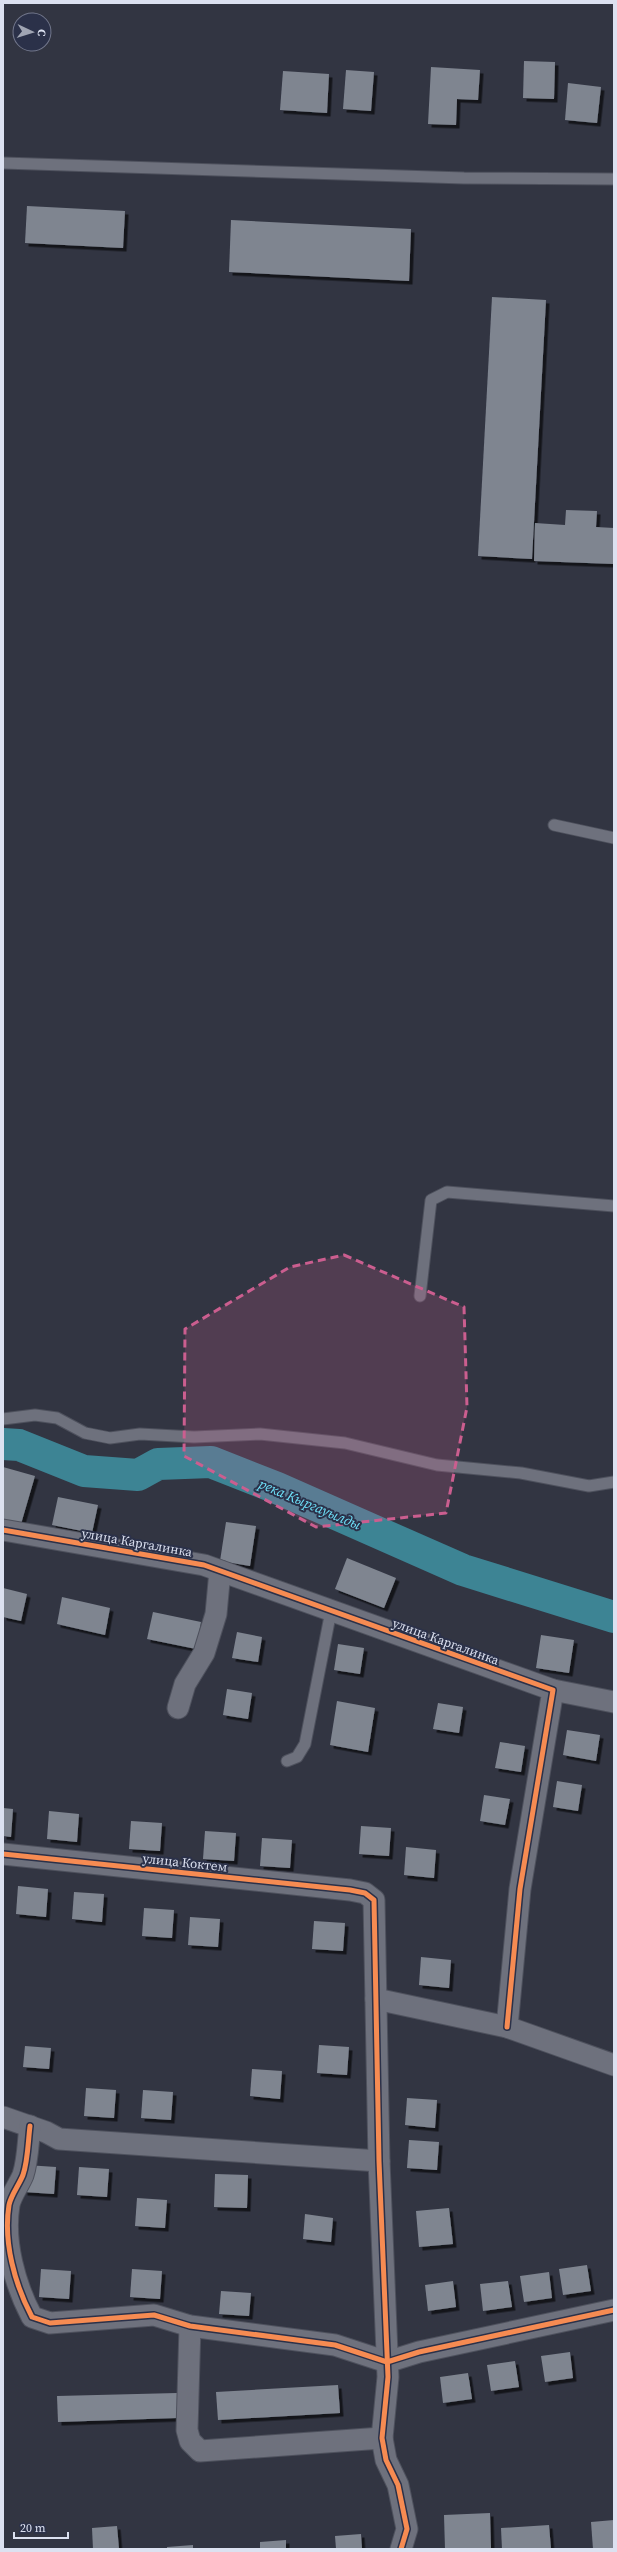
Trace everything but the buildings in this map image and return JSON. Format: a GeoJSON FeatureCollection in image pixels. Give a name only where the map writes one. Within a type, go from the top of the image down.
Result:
{"type":"FeatureCollection","features":[{"type":"Feature","properties":{"kind":"street","name":"улица Каргалинка"},"geometry":{"type":"LineString","coordinates":[[3,1530],[204,1565],[553,1690],[614,1702]]}},
{"type":"Feature","properties":{"kind":"street"},"geometry":{"type":"LineString","coordinates":[[178,1708],[185,1684],[204,1653],[216,1614],[220,1571]]}},
{"type":"Feature","properties":{"kind":"street"},"geometry":{"type":"LineString","coordinates":[[507,2027],[520,1890],[553,1690]]}},
{"type":"Feature","properties":{"kind":"street","name":"улица Коктем"},"geometry":{"type":"LineString","coordinates":[[3,1854],[365,1893],[374,1900],[376,1999]]}},
{"type":"Feature","properties":{"kind":"street"},"geometry":{"type":"LineString","coordinates":[[401,2549],[407,2529],[398,2485],[386,2460],[382,2438],[387,2362],[379,2161],[376,1999],[507,2027],[614,2065]]}},
{"type":"Feature","properties":{"kind":"street"},"geometry":{"type":"LineString","coordinates":[[3,2117],[30,2126],[59,2139],[379,2161]]}},
{"type":"Feature","properties":{"kind":"street"},"geometry":{"type":"LineString","coordinates":[[30,2126],[23,2174],[9,2204],[7,2229],[13,2263],[23,2300],[32,2317],[50,2323],[154,2315],[190,2326],[335,2345],[387,2362],[419,2352],[614,2310]]}},
{"type":"Feature","properties":{"kind":"street"},"geometry":{"type":"LineString","coordinates":[[190,2326],[187,2430],[190,2441],[200,2451],[382,2438]]}},
{"type":"Feature","properties":{"kind":"lane"},"geometry":{"type":"LineString","coordinates":[[3,163],[464,178],[614,178]]}},
{"type":"Feature","properties":{"kind":"lane"},"geometry":{"type":"LineString","coordinates":[[554,825],[614,838]]}},
{"type":"Feature","properties":{"kind":"lane"},"geometry":{"type":"LineString","coordinates":[[420,1296],[431,1200],[447,1192],[614,1206]]}},
{"type":"Feature","properties":{"kind":"lane"},"geometry":{"type":"LineString","coordinates":[[3,1419],[35,1415],[57,1418],[85,1433],[110,1438],[140,1434],[194,1437],[260,1434],[345,1444],[437,1465],[521,1473],[588,1486],[614,1482]]}},
{"type":"Feature","properties":{"kind":"lane"},"geometry":{"type":"LineString","coordinates":[[287,1761],[297,1757],[305,1744],[331,1611]]}},
{"type":"Feature","properties":{"kind":"highlighted area"},"geometry":{"type":"Polygon","coordinates":[[[344,1255],[464,1307],[467,1407],[446,1513],[316,1527],[184,1456],[185,1329],[290,1267],[344,1255]]]}},
{"type":"Feature","properties":{"kind":"waterway","name":"река Кыргауылды"},"geometry":{"type":"LineString","coordinates":[[3,1444],[19,1445],[84,1471],[138,1475],[158,1464],[211,1462],[277,1488],[463,1570],[614,1617]]}},
{"type":"Feature","properties":{"kind":"cycle path"},"geometry":{"type":"LineString","coordinates":[[3,1530],[204,1565],[553,1690],[520,1889],[507,2027]]}},
{"type":"Feature","properties":{"kind":"cycle path"},"geometry":{"type":"LineString","coordinates":[[3,1854],[350,1890],[365,1893],[374,1900],[379,2161],[388,2377],[382,2438],[386,2460],[398,2485],[407,2529],[401,2549]]}},
{"type":"Feature","properties":{"kind":"cycle path"},"geometry":{"type":"LineString","coordinates":[[30,2126],[25,2169],[9,2205],[9,2248],[20,2291],[32,2317],[50,2323],[154,2315],[190,2326],[335,2345],[387,2362],[419,2352],[614,2310]]}}]}
